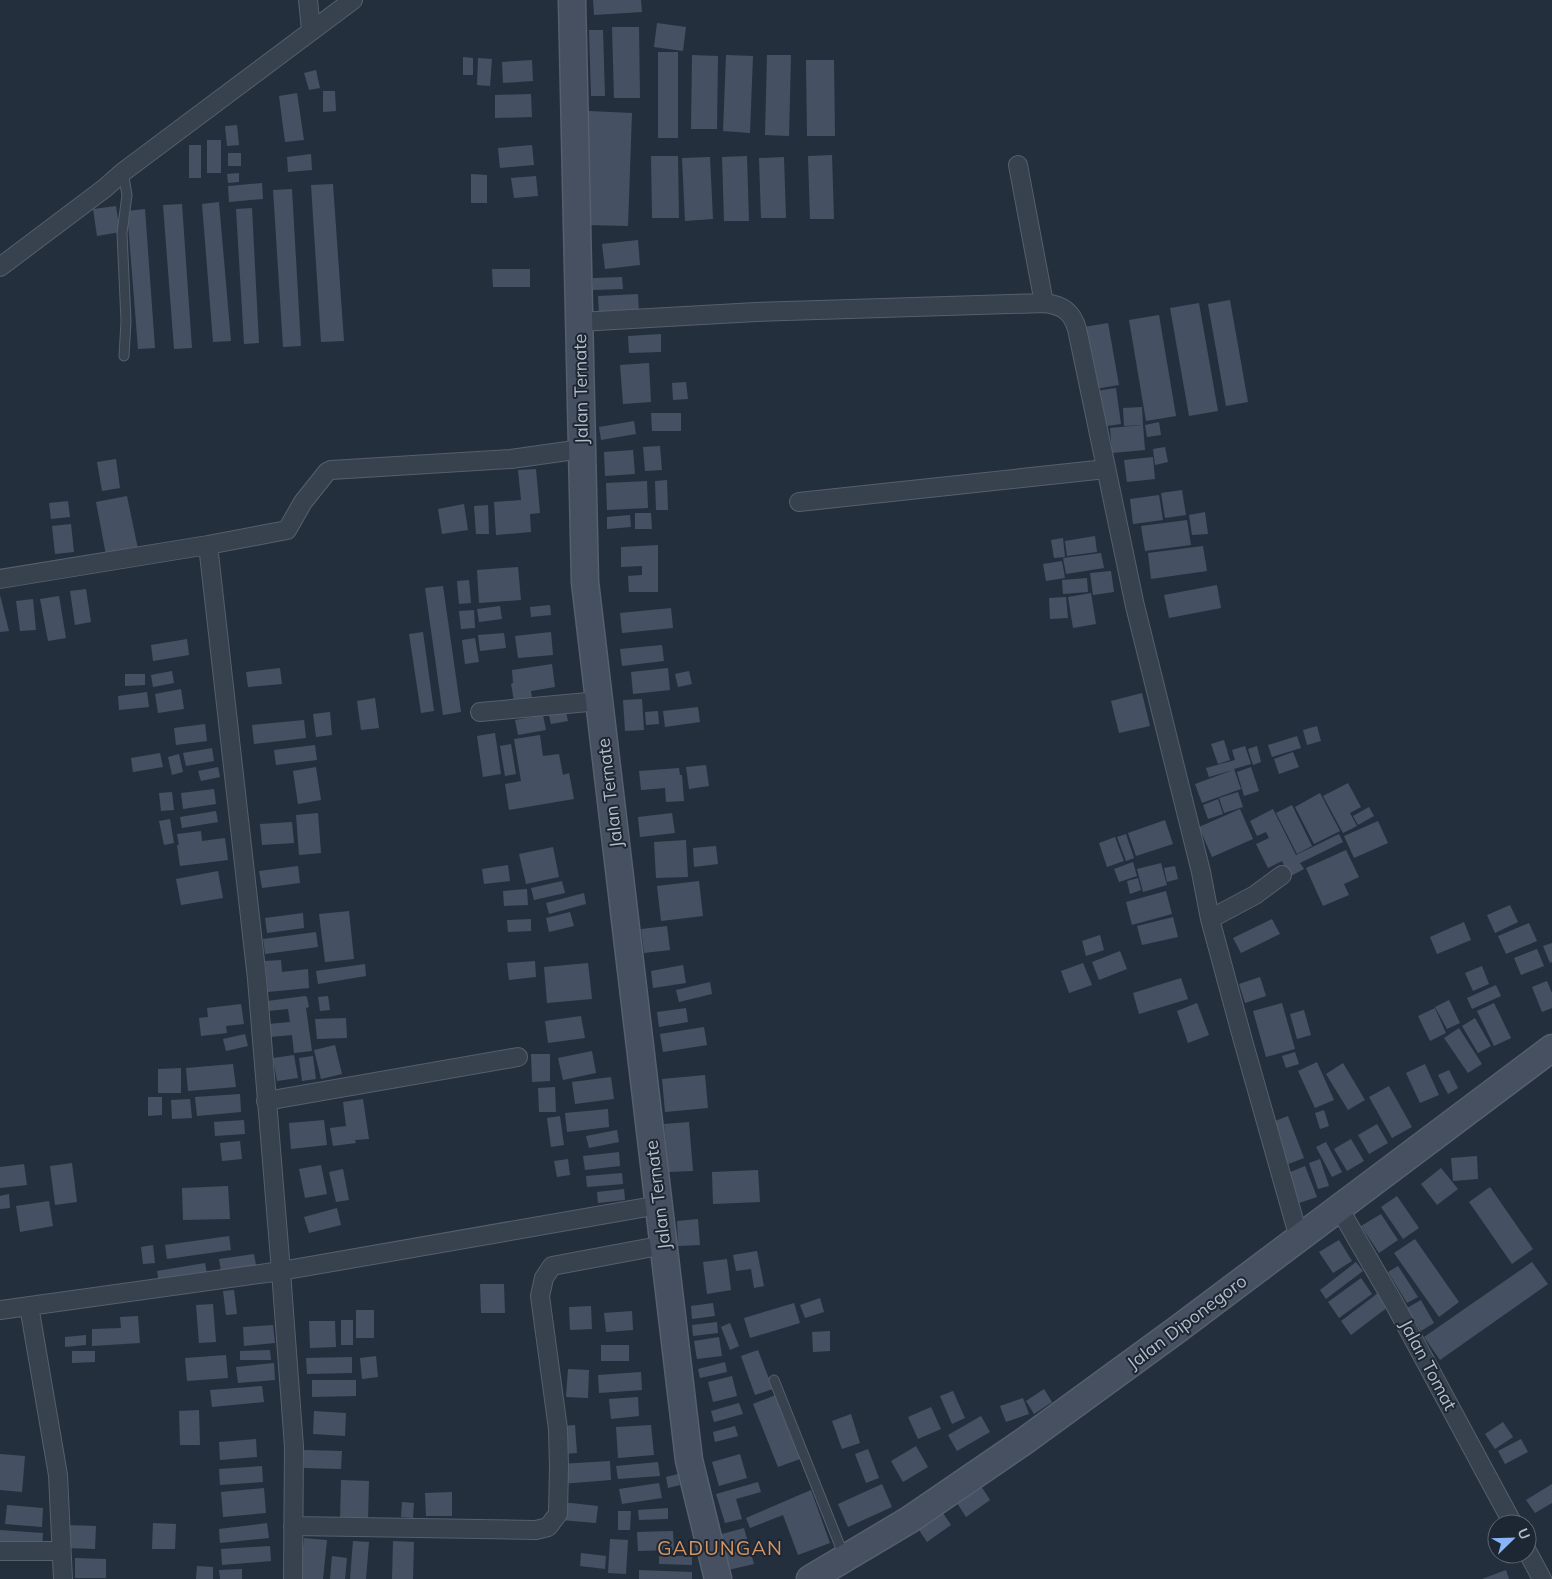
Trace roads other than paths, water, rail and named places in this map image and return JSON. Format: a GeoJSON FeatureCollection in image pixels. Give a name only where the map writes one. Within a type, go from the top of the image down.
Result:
{"type":"FeatureCollection","features":[{"type":"Feature","properties":{"kind":"street"},"geometry":{"type":"LineString","coordinates":[[308,0],[311,30]]}},
{"type":"Feature","properties":{"kind":"street"},"geometry":{"type":"LineString","coordinates":[[0,266],[353,0]]}},
{"type":"Feature","properties":{"kind":"street","name":"Jalan Ternate"},"geometry":{"type":"LineString","coordinates":[[572,0],[585,582],[689,1460],[718,1579]]}},
{"type":"Feature","properties":{"kind":"street"},"geometry":{"type":"LineString","coordinates":[[1018,165],[1044,303]]}},
{"type":"Feature","properties":{"kind":"street"},"geometry":{"type":"LineString","coordinates":[[579,322],[756,312],[1044,303],[1054,304],[1066,309],[1075,322],[1135,606],[1201,872],[1210,919],[1299,1238]]}},
{"type":"Feature","properties":{"kind":"street"},"geometry":{"type":"LineString","coordinates":[[0,579],[208,546],[287,530],[302,502],[327,472],[331,470],[511,459],[582,449]]}},
{"type":"Feature","properties":{"kind":"street"},"geometry":{"type":"LineString","coordinates":[[799,502],[1106,469]]}},
{"type":"Feature","properties":{"kind":"street"},"geometry":{"type":"LineString","coordinates":[[208,546],[257,979],[294,1447],[293,1579]]}},
{"type":"Feature","properties":{"kind":"street"},"geometry":{"type":"LineString","coordinates":[[480,712],[599,701]]}},
{"type":"Feature","properties":{"kind":"street"},"geometry":{"type":"LineString","coordinates":[[1210,919],[1255,895],[1282,875]]}},
{"type":"Feature","properties":{"kind":"street","name":"Jalan Diponegoro"},"geometry":{"type":"LineString","coordinates":[[810,1579],[909,1520],[1023,1442],[1552,1048]]}},
{"type":"Feature","properties":{"kind":"street"},"geometry":{"type":"LineString","coordinates":[[266,1101],[518,1057]]}},
{"type":"Feature","properties":{"kind":"street"},"geometry":{"type":"LineString","coordinates":[[0,1310],[281,1271],[659,1205]]}},
{"type":"Feature","properties":{"kind":"street","name":"Jalan Tomat"},"geometry":{"type":"LineString","coordinates":[[1339,1208],[1394,1303],[1508,1514]]}},
{"type":"Feature","properties":{"kind":"street"},"geometry":{"type":"LineString","coordinates":[[294,1526],[536,1530],[548,1527],[558,1514],[560,1466],[558,1428],[540,1296],[544,1278],[552,1266],[664,1245]]}},
{"type":"Feature","properties":{"kind":"street"},"geometry":{"type":"LineString","coordinates":[[29,1306],[58,1475],[63,1579]]}},
{"type":"Feature","properties":{"kind":"street"},"geometry":{"type":"LineString","coordinates":[[0,1551],[61,1551]]}},
{"type":"Feature","properties":{"kind":"street"},"geometry":{"type":"LineString","coordinates":[[1534,1564],[1542,1579]]}},
{"type":"Feature","properties":{"kind":"lane"},"geometry":{"type":"LineString","coordinates":[[123,172],[127,195],[122,233],[126,321],[124,356]]}},
{"type":"Feature","properties":{"kind":"lane"},"geometry":{"type":"LineString","coordinates":[[774,1380],[845,1558]]}},
{"type":"Feature","properties":{"kind":"district","name":"GADUNGAN"},"geometry":{"type":"Point","coordinates":[720,1548]}}]}
